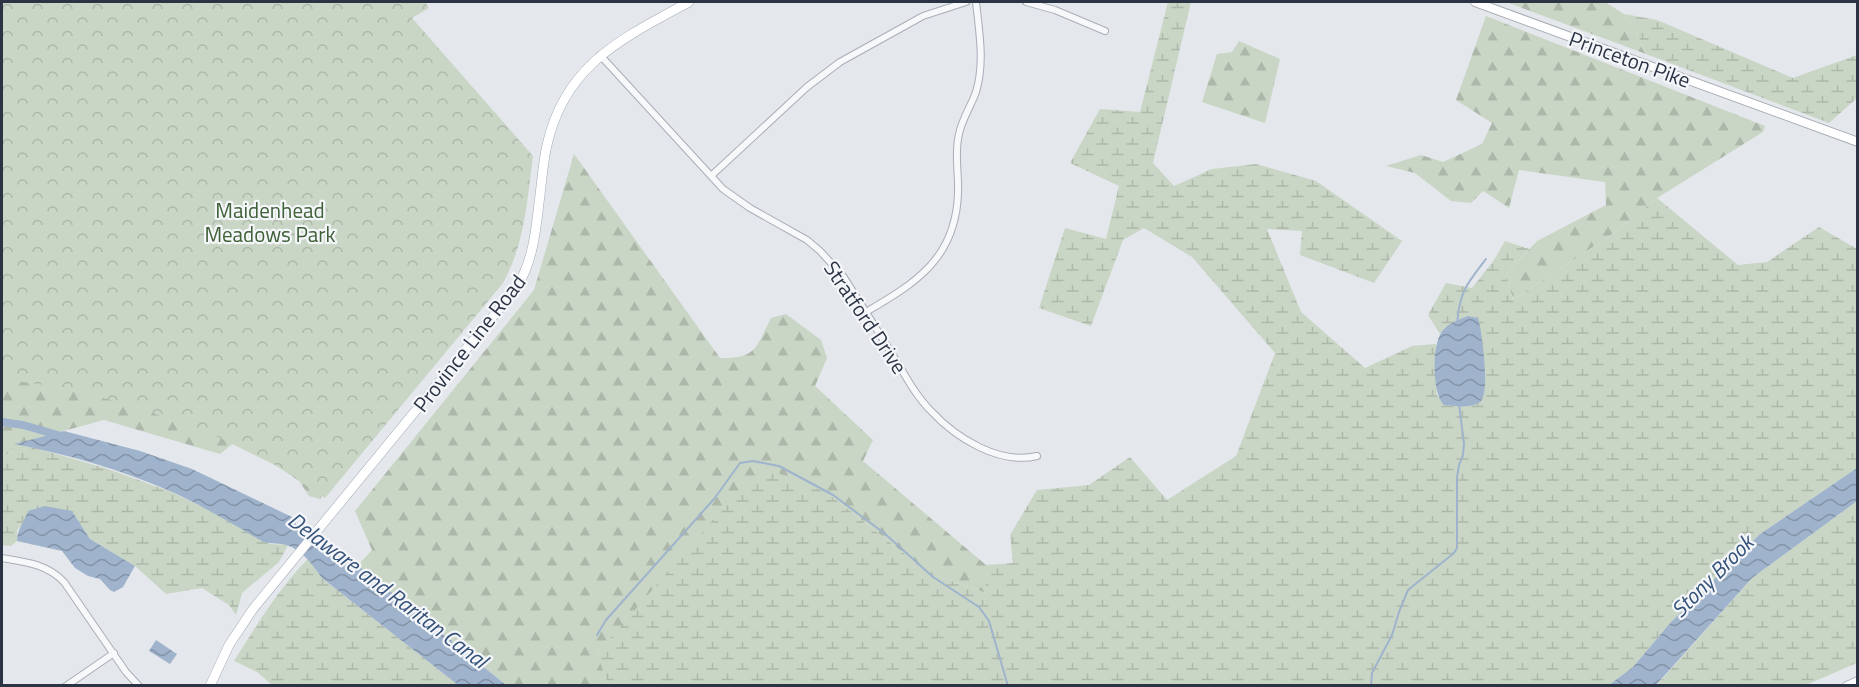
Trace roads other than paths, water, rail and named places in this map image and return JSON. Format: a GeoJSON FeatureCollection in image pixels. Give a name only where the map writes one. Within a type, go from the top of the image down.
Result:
{"type":"FeatureCollection","features":[{"type":"Feature","properties":{"kind":"main road","name":"Province Line Road"},"geometry":{"type":"LineString","coordinates":[[210,686],[229,645],[242,624],[525,275],[533,247],[551,130],[565,98],[575,83],[600,56],[629,35],[689,2]]}},
{"type":"Feature","properties":{"kind":"main road","name":"Princeton Pike"},"geometry":{"type":"LineString","coordinates":[[1475,2],[1857,142]]}},
{"type":"Feature","properties":{"kind":"main road"},"geometry":{"type":"LineString","coordinates":[[1847,686],[1857,681]]}},
{"type":"Feature","properties":{"kind":"street"},"geometry":{"type":"LineString","coordinates":[[711,176],[807,87],[840,62],[923,16],[966,2]]}},
{"type":"Feature","properties":{"kind":"street"},"geometry":{"type":"LineString","coordinates":[[866,312],[907,288],[922,275],[941,251],[953,224],[958,195],[956,148],[958,135],[976,92],[981,65],[976,2]]}},
{"type":"Feature","properties":{"kind":"street"},"geometry":{"type":"LineString","coordinates":[[1026,2],[1055,10],[1105,31]]}},
{"type":"Feature","properties":{"kind":"street","name":"Stratford Drive"},"geometry":{"type":"LineString","coordinates":[[600,56],[711,176],[737,200],[793,231],[820,251],[843,276],[920,398],[942,423],[972,443],[994,452],[1020,458],[1037,456]]}},
{"type":"Feature","properties":{"kind":"street"},"geometry":{"type":"LineString","coordinates":[[2,558],[40,565],[58,575],[126,672],[139,686]]}},
{"type":"Feature","properties":{"kind":"street"},"geometry":{"type":"LineString","coordinates":[[66,686],[114,653]]}},
{"type":"Feature","properties":{"kind":"water"},"geometry":{"type":"Polygon","coordinates":[[[1468,316],[1478,318],[1480,325],[1484,361],[1484,395],[1481,401],[1473,405],[1444,405],[1435,381],[1438,340],[1446,327],[1468,316]]]}},
{"type":"Feature","properties":{"kind":"water"},"geometry":{"type":"Polygon","coordinates":[[[64,431],[140,451],[192,469],[292,517],[310,539],[323,546],[338,549],[506,685],[458,685],[322,578],[307,558],[292,547],[263,542],[195,503],[134,477],[74,458],[14,444],[64,431]]]}},
{"type":"Feature","properties":{"kind":"water","name":"Stony Brook"},"geometry":{"type":"Polygon","coordinates":[[[1857,468],[1857,501],[1752,578],[1656,685],[1609,685],[1633,667],[1671,622],[1760,534],[1857,468]]]}},
{"type":"Feature","properties":{"kind":"water"},"geometry":{"type":"Polygon","coordinates":[[[45,506],[72,511],[90,539],[135,566],[123,587],[114,592],[110,590],[100,579],[88,576],[75,568],[62,551],[17,541],[19,529],[28,511],[45,506]]]}},
{"type":"Feature","properties":{"kind":"water"},"geometry":{"type":"Polygon","coordinates":[[[156,640],[177,654],[170,664],[149,651],[156,640]]]}},
{"type":"Feature","properties":{"kind":"waterway"},"geometry":{"type":"LineString","coordinates":[[1457,323],[1465,289],[1486,259]]}},
{"type":"Feature","properties":{"kind":"waterway"},"geometry":{"type":"LineString","coordinates":[[1371,686],[1372,673],[1392,635],[1408,590],[1454,553],[1457,548],[1457,477],[1464,444],[1459,404]]}},
{"type":"Feature","properties":{"kind":"waterway","name":"Delaware and Raritan Canal"},"geometry":{"type":"LineString","coordinates":[[2,422],[23,425],[61,436]]}},
{"type":"Feature","properties":{"kind":"waterway"},"geometry":{"type":"LineString","coordinates":[[597,635],[606,620],[714,499],[740,463],[753,461],[779,466],[833,495],[884,533],[933,577],[979,607],[989,621],[1008,686]]}},
{"type":"Feature","properties":{"kind":"park label","name":"Maidenhead Meadows Park"},"geometry":{"type":"Point","coordinates":[270,222]}}]}
